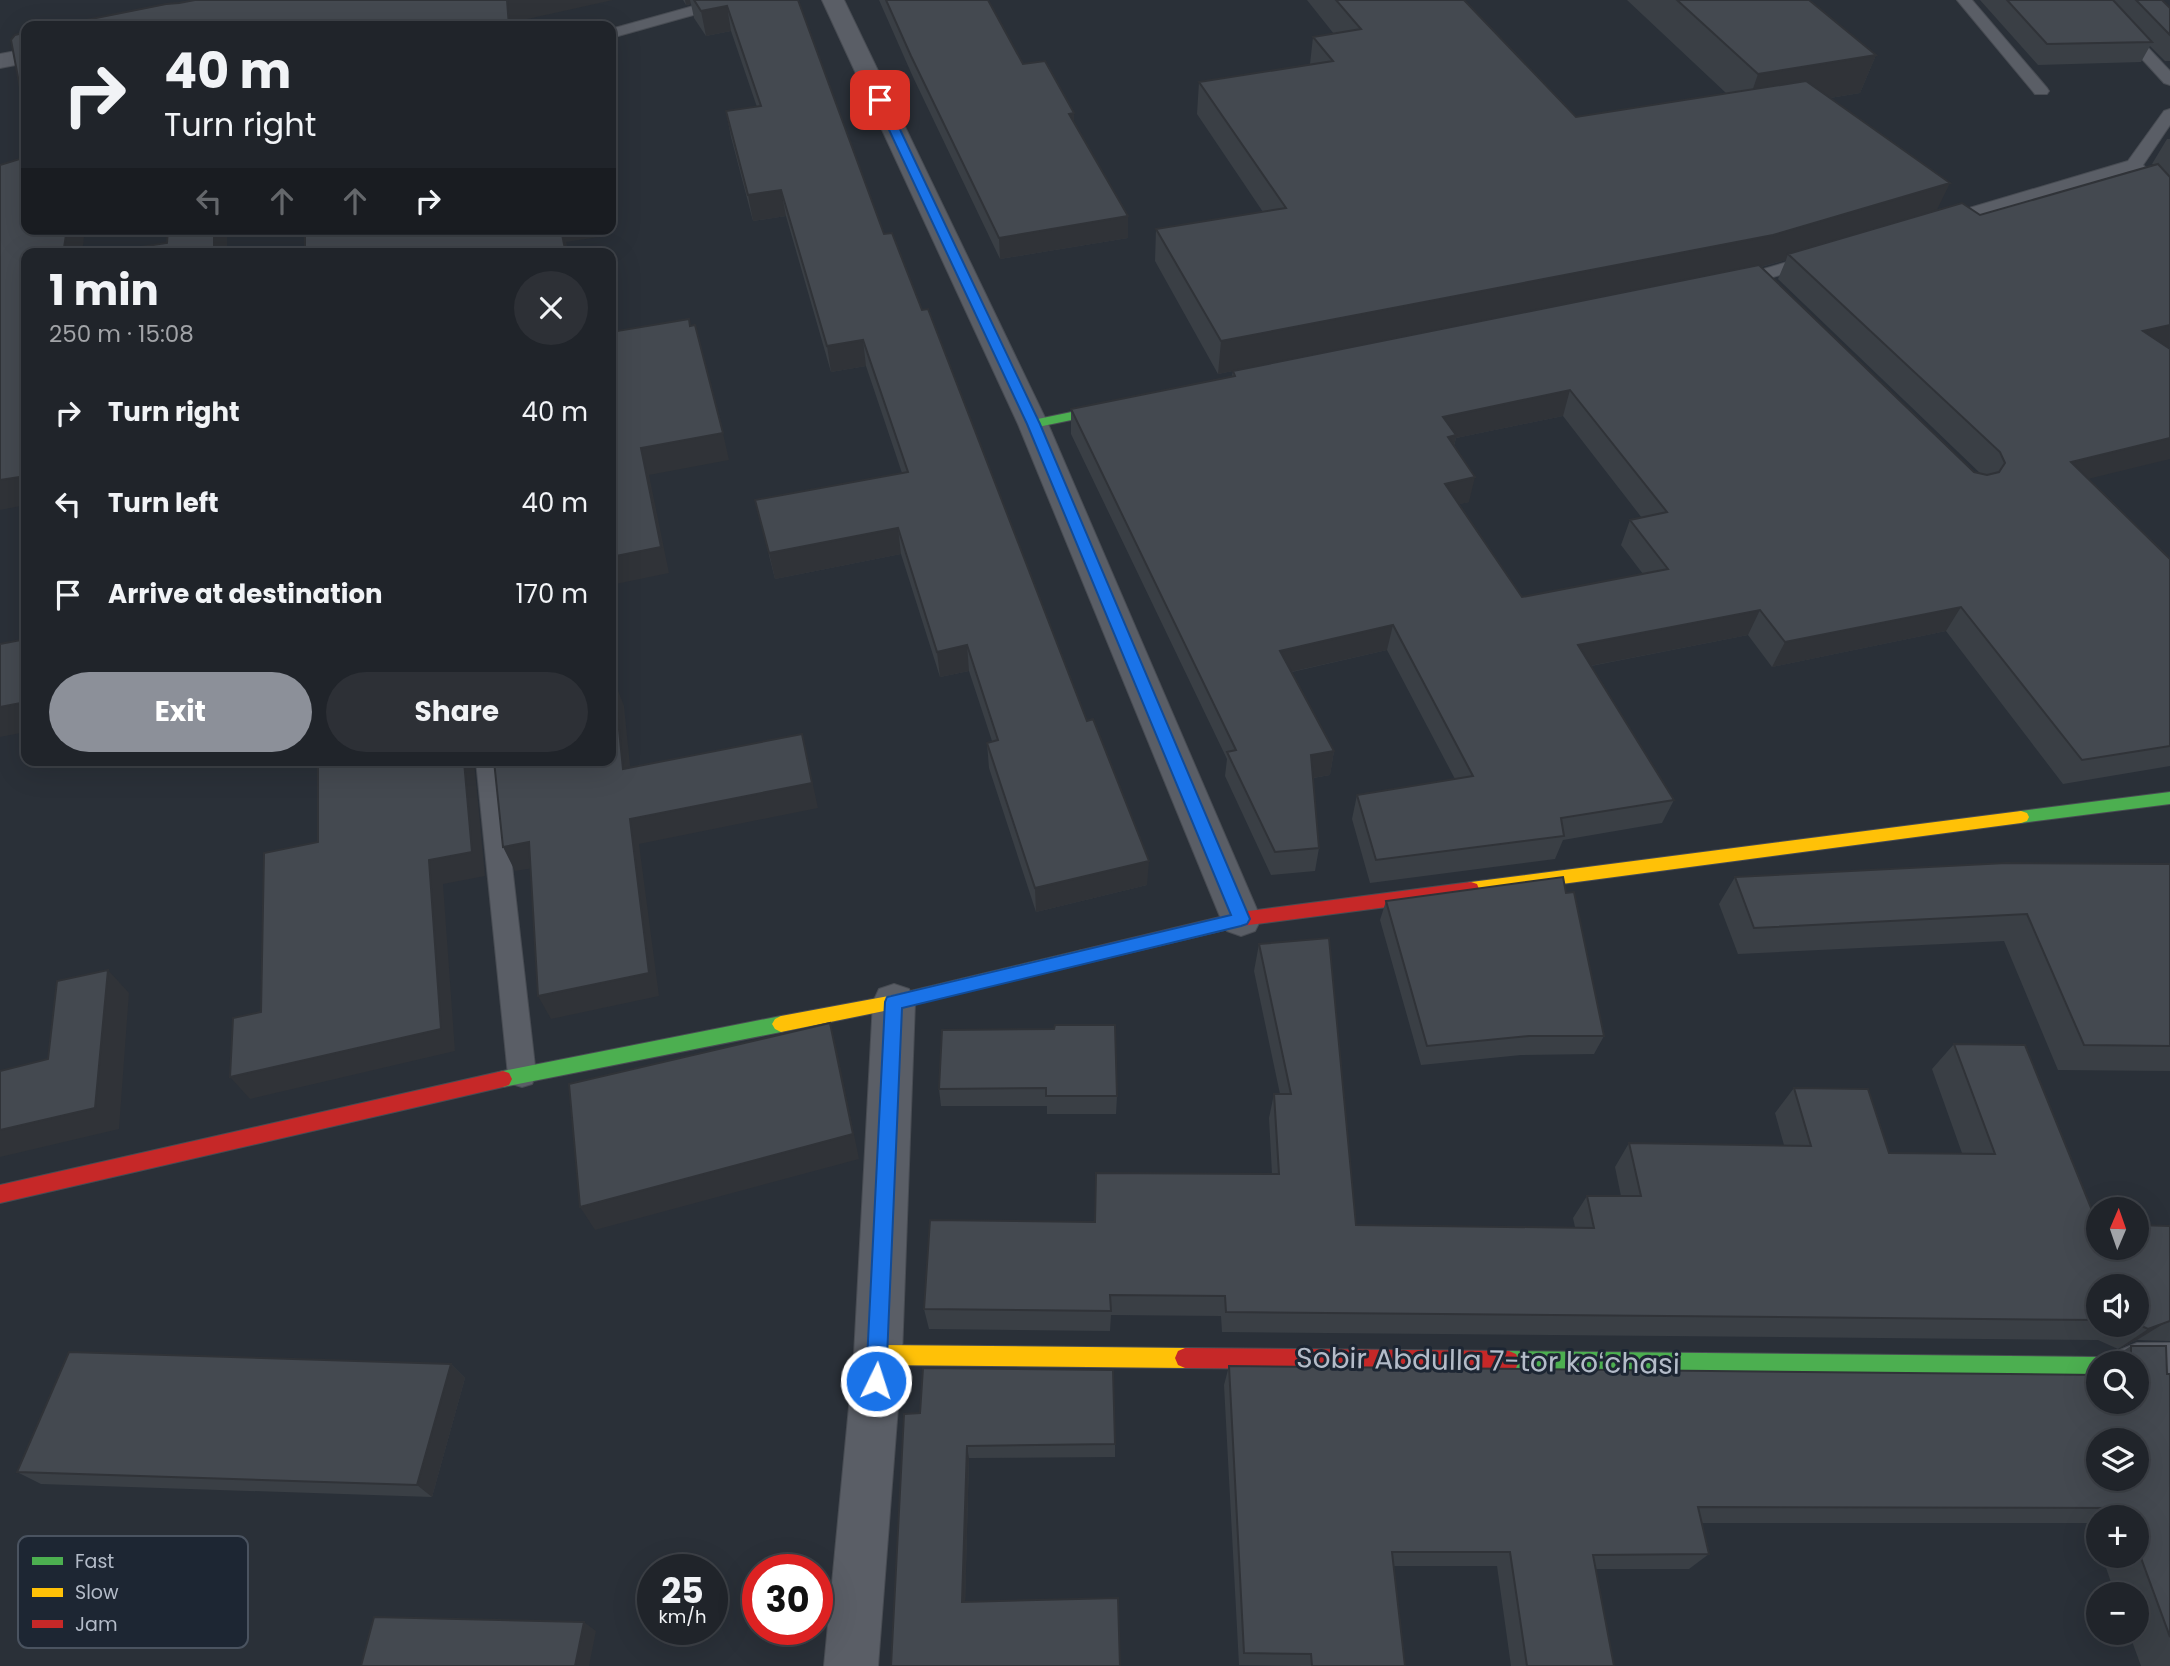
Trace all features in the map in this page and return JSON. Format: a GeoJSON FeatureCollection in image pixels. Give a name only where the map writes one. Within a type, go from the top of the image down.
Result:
{"type":"FeatureCollection","features":[{"type":"Feature","properties":{"kind":"street"},"geometry":{"type":"LineString","coordinates":[[833,0],[1033,424],[1241,919]]}},
{"type":"Feature","properties":{"kind":"street"},"geometry":{"type":"LineString","coordinates":[[0,61],[21,57]]}},
{"type":"Feature","properties":{"kind":"street"},"geometry":{"type":"LineString","coordinates":[[1033,424],[1142,402]]}},
{"type":"Feature","properties":{"kind":"street"},"geometry":{"type":"LineString","coordinates":[[0,1194],[522,1075],[894,1002],[1241,919],[2168,803]]}},
{"type":"Feature","properties":{"kind":"street"},"geometry":{"type":"LineString","coordinates":[[851,1666],[878,1355],[894,1002]]}},
{"type":"Feature","properties":{"kind":"street","name":"Sobir Abdulla 7-tor koʻchasi"},"geometry":{"type":"LineString","coordinates":[[878,1355],[2086,1367]]}},
{"type":"Feature","properties":{"kind":"street"},"geometry":{"type":"LineString","coordinates":[[2149,1367],[2170,1367]]}},
{"type":"Feature","properties":{"kind":"lane"},"geometry":{"type":"LineString","coordinates":[[616,33],[730,0]]}},
{"type":"Feature","properties":{"kind":"lane"},"geometry":{"type":"LineString","coordinates":[[1964,0],[2041,91]]}},
{"type":"Feature","properties":{"kind":"lane"},"geometry":{"type":"LineString","coordinates":[[2095,0],[2170,80]]}},
{"type":"Feature","properties":{"kind":"lane"},"geometry":{"type":"LineString","coordinates":[[1925,227],[2134,165],[2170,114]]}},
{"type":"Feature","properties":{"kind":"lane"},"geometry":{"type":"LineString","coordinates":[[2134,165],[2170,204]]}},
{"type":"Feature","properties":{"kind":"lane"},"geometry":{"type":"LineString","coordinates":[[1755,281],[1834,254]]}},
{"type":"Feature","properties":{"kind":"lane"},"geometry":{"type":"LineString","coordinates":[[489,766],[522,1075]]}},
{"type":"Feature","properties":{"kind":"building"},"geometry":{"type":"Polygon","coordinates":[[[195,0],[507,0],[509,21],[81,21],[195,0]]]}},
{"type":"Feature","properties":{"kind":"building"},"geometry":{"type":"Polygon","coordinates":[[[694,0],[798,0],[884,234],[892,233],[922,310],[928,309],[1087,721],[1093,719],[1149,861],[1035,888],[987,743],[998,740],[967,645],[937,652],[898,528],[769,553],[755,500],[908,472],[863,340],[827,346],[781,190],[748,195],[726,111],[761,106],[727,6],[701,11],[694,0]]]}},
{"type":"Feature","properties":{"kind":"building"},"geometry":{"type":"Polygon","coordinates":[[[886,0],[988,0],[1023,64],[1045,61],[1074,113],[1069,114],[1128,216],[999,238],[886,0]]]}},
{"type":"Feature","properties":{"kind":"building"},"geometry":{"type":"Polygon","coordinates":[[[1336,0],[1464,0],[1576,117],[1806,81],[1950,183],[1773,235],[1221,341],[1156,229],[1286,208],[1199,82],[1333,61],[1313,37],[1361,29],[1336,0]]]}},
{"type":"Feature","properties":{"kind":"building"},"geometry":{"type":"Polygon","coordinates":[[[1677,0],[1809,0],[1876,55],[1758,74],[1677,0]]]}},
{"type":"Feature","properties":{"kind":"building"},"geometry":{"type":"Polygon","coordinates":[[[2007,0],[2113,0],[2152,42],[2047,44],[2007,0]]]}},
{"type":"Feature","properties":{"kind":"building"},"geometry":{"type":"Polygon","coordinates":[[[2136,0],[2162,0],[2170,8],[2170,35],[2136,0]]]}},
{"type":"Feature","properties":{"kind":"building"},"geometry":{"type":"Polygon","coordinates":[[[21,33],[21,93],[11,40],[21,33]]]}},
{"type":"Feature","properties":{"kind":"building"},"geometry":{"type":"Polygon","coordinates":[[[21,159],[21,235],[66,235],[64,248],[21,248],[21,477],[0,480],[0,165],[21,159]]]}},
{"type":"Feature","properties":{"kind":"building"},"geometry":{"type":"Polygon","coordinates":[[[2158,164],[2170,177],[2170,325],[2143,331],[2170,349],[2170,438],[2071,462],[2170,559],[2170,746],[2082,760],[1961,607],[1785,642],[1760,610],[1578,645],[1674,800],[1561,818],[1564,836],[1376,860],[1357,795],[1473,776],[1393,625],[1280,651],[1334,751],[1311,755],[1319,848],[1275,852],[1227,752],[1236,750],[1071,409],[1235,376],[1233,371],[1759,265],[1974,472],[1987,475],[1999,472],[2005,463],[2000,452],[1788,254],[1962,203],[1980,215],[2158,164]],[[1570,390],[1443,417],[1456,435],[1448,437],[1475,477],[1445,484],[1522,597],[1668,569],[1630,520],[1667,512],[1570,390]]]}},
{"type":"Feature","properties":{"kind":"building"},"geometry":{"type":"Polygon","coordinates":[[[168,235],[214,235],[214,248],[134,248],[167,243],[168,235]]]}},
{"type":"Feature","properties":{"kind":"building"},"geometry":{"type":"Polygon","coordinates":[[[305,235],[562,235],[565,248],[305,248],[305,235]]]}},
{"type":"Feature","properties":{"kind":"building"},"geometry":{"type":"Polygon","coordinates":[[[689,319],[690,326],[695,325],[723,433],[641,448],[661,547],[616,556],[616,331],[689,319]]]}},
{"type":"Feature","properties":{"kind":"building"},"geometry":{"type":"Polygon","coordinates":[[[21,640],[21,703],[0,707],[0,644],[21,640]]]}},
{"type":"Feature","properties":{"kind":"building"},"geometry":{"type":"Polygon","coordinates":[[[616,700],[623,769],[802,734],[812,783],[630,819],[649,973],[538,996],[529,842],[503,847],[495,766],[616,766],[616,700]]]}},
{"type":"Feature","properties":{"kind":"building"},"geometry":{"type":"Polygon","coordinates":[[[318,766],[464,766],[472,852],[429,860],[441,1029],[230,1077],[233,1018],[261,1012],[264,853],[318,842],[318,766]]]}},
{"type":"Feature","properties":{"kind":"building"},"geometry":{"type":"Polygon","coordinates":[[[2006,863],[2170,864],[2170,1046],[2084,1045],[2027,914],[1754,928],[1735,877],[2006,863]]]}},
{"type":"Feature","properties":{"kind":"building"},"geometry":{"type":"Polygon","coordinates":[[[1563,877],[1566,893],[1574,892],[1604,1036],[1529,1036],[1427,1046],[1386,901],[1563,877]]]}},
{"type":"Feature","properties":{"kind":"building"},"geometry":{"type":"Polygon","coordinates":[[[1329,938],[1356,1225],[1594,1228],[1587,1196],[1641,1196],[1629,1143],[1811,1146],[1794,1088],[1868,1089],[1889,1153],[1995,1154],[1954,1044],[2025,1045],[2087,1197],[2086,1260],[2149,1260],[2149,1225],[2170,1226],[2170,1321],[2149,1329],[2149,1274],[2086,1274],[2086,1320],[1226,1312],[1225,1296],[1110,1295],[1111,1311],[924,1309],[930,1220],[1095,1222],[1096,1173],[1279,1174],[1274,1094],[1291,1094],[1259,944],[1329,938]]]}},
{"type":"Feature","properties":{"kind":"building"},"geometry":{"type":"Polygon","coordinates":[[[108,970],[95,1108],[0,1130],[0,1071],[48,1059],[57,981],[108,970]]]}},
{"type":"Feature","properties":{"kind":"building"},"geometry":{"type":"Polygon","coordinates":[[[830,1023],[853,1134],[580,1207],[569,1084],[830,1023]]]}},
{"type":"Feature","properties":{"kind":"building"},"geometry":{"type":"Polygon","coordinates":[[[1055,1025],[1115,1025],[1117,1096],[1046,1096],[1046,1088],[939,1089],[942,1030],[1054,1029],[1055,1025]]]}},
{"type":"Feature","properties":{"kind":"building"},"geometry":{"type":"Polygon","coordinates":[[[2131,1346],[2166,1346],[2167,1374],[2170,1374],[2170,1637],[2145,1568],[2149,1568],[2149,1505],[2086,1505],[2086,1508],[1698,1507],[1709,1554],[1593,1555],[1614,1666],[1527,1666],[1510,1552],[1392,1552],[1405,1666],[1312,1666],[1311,1654],[1244,1653],[1229,1366],[2086,1375],[2086,1414],[2149,1414],[2149,1351],[2131,1351],[2131,1346]]]}},
{"type":"Feature","properties":{"kind":"building"},"geometry":{"type":"Polygon","coordinates":[[[69,1352],[451,1364],[417,1485],[17,1472],[69,1352]]]}},
{"type":"Feature","properties":{"kind":"building"},"geometry":{"type":"Polygon","coordinates":[[[923,1368],[1113,1370],[1115,1444],[967,1446],[962,1602],[1118,1598],[1120,1666],[891,1666],[904,1414],[920,1413],[923,1368]]]}},
{"type":"Feature","properties":{"kind":"building"},"geometry":{"type":"Polygon","coordinates":[[[374,1617],[584,1622],[575,1666],[361,1666],[374,1617]]]}},
{"type":"Feature","properties":{"kind":"traffic: fast"},"geometry":{"type":"LineString","coordinates":[[1033,424],[1120,406]]}},
{"type":"Feature","properties":{"kind":"traffic: fast"},"geometry":{"type":"LineString","coordinates":[[2021,817],[2170,798]]}},
{"type":"Feature","properties":{"kind":"traffic: fast"},"geometry":{"type":"LineString","coordinates":[[503,1079],[781,1024]]}},
{"type":"Feature","properties":{"kind":"traffic: fast"},"geometry":{"type":"LineString","coordinates":[[1509,1361],[2086,1367]]}},
{"type":"Feature","properties":{"kind":"traffic: slow"},"geometry":{"type":"LineString","coordinates":[[1471,889],[2021,817]]}},
{"type":"Feature","properties":{"kind":"traffic: slow"},"geometry":{"type":"LineString","coordinates":[[781,1024],[894,1002],[1082,957]]}},
{"type":"Feature","properties":{"kind":"traffic: slow"},"geometry":{"type":"LineString","coordinates":[[878,1355],[1185,1358]]}},
{"type":"Feature","properties":{"kind":"traffic: jam"},"geometry":{"type":"LineString","coordinates":[[1082,957],[1241,919],[1471,889]]}},
{"type":"Feature","properties":{"kind":"traffic: jam"},"geometry":{"type":"LineString","coordinates":[[0,1194],[503,1079]]}},
{"type":"Feature","properties":{"kind":"traffic: jam"},"geometry":{"type":"LineString","coordinates":[[1185,1358],[1509,1361]]}},
{"type":"Feature","properties":{"kind":"route"},"geometry":{"type":"LineString","coordinates":[[876,1381],[894,1002],[1241,919],[1033,424],[880,100]]}}]}
